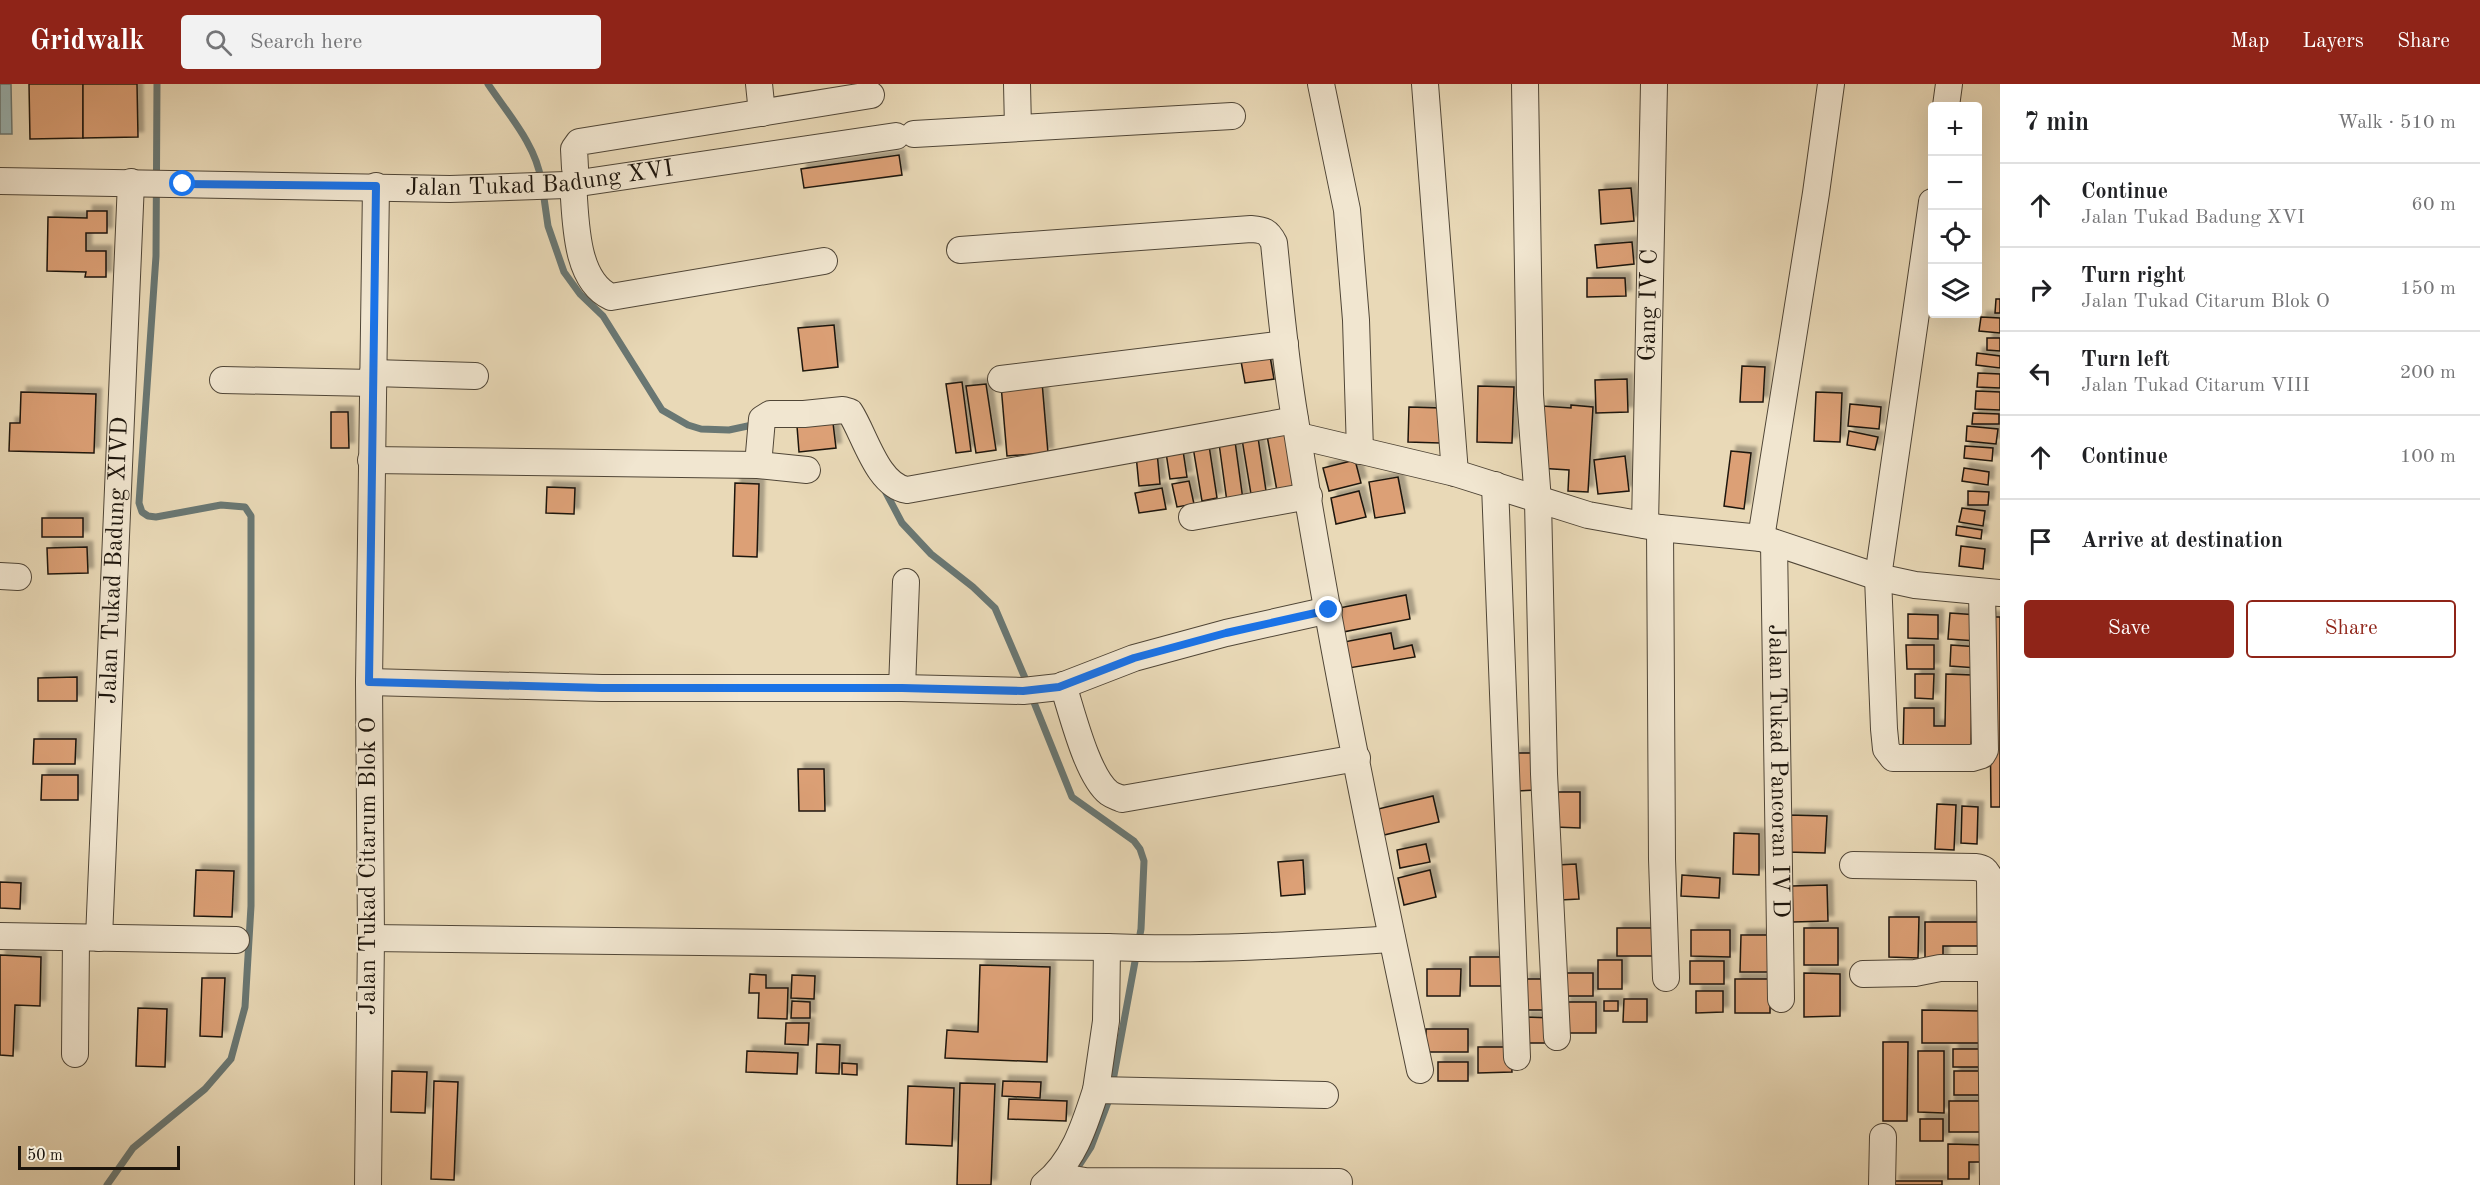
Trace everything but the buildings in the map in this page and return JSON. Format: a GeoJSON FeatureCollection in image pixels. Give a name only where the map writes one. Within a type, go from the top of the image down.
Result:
{"type":"FeatureCollection","features":[{"type":"Feature","properties":{"kind":"street"},"geometry":{"type":"LineString","coordinates":[[759,84],[762,113]]}},
{"type":"Feature","properties":{"kind":"street"},"geometry":{"type":"LineString","coordinates":[[1017,84],[1018,128]]}},
{"type":"Feature","properties":{"kind":"street"},"geometry":{"type":"LineString","coordinates":[[1321,84],[1347,210],[1356,320],[1360,451]]}},
{"type":"Feature","properties":{"kind":"street"},"geometry":{"type":"LineString","coordinates":[[1425,84],[1455,473]]}},
{"type":"Feature","properties":{"kind":"street"},"geometry":{"type":"LineString","coordinates":[[1525,84],[1530,394],[1538,501],[1544,774],[1557,1037]]}},
{"type":"Feature","properties":{"kind":"street","name":"Gang IV C"},"geometry":{"type":"LineString","coordinates":[[1654,84],[1653,527],[1666,978]]}},
{"type":"Feature","properties":{"kind":"street","name":"Jalan Tukad Pancoran IV D"},"geometry":{"type":"LineString","coordinates":[[1781,999],[1767,541],[1831,84]]}},
{"type":"Feature","properties":{"kind":"street"},"geometry":{"type":"LineString","coordinates":[[1947,102],[1949,84]]}},
{"type":"Feature","properties":{"kind":"street"},"geometry":{"type":"LineString","coordinates":[[825,261],[611,297],[603,293],[592,279],[579,247],[571,179],[574,149],[579,142],[871,95]]}},
{"type":"Feature","properties":{"kind":"street","name":"Jalan Tukad Badung XVI"},"geometry":{"type":"LineString","coordinates":[[0,181],[450,189],[520,186],[905,135],[1232,116]]}},
{"type":"Feature","properties":{"kind":"street","name":"Jalan Tukad Badung XIVD"},"geometry":{"type":"LineString","coordinates":[[75,1054],[87,938],[138,183]]}},
{"type":"Feature","properties":{"kind":"street","name":"Jalan Tukad Citarum Blok O"},"geometry":{"type":"LineString","coordinates":[[368,1185],[371,938],[369,682],[376,186]]}},
{"type":"Feature","properties":{"kind":"street"},"geometry":{"type":"LineString","coordinates":[[759,455],[762,419],[770,414],[804,414],[843,410],[850,412],[878,467],[894,486],[907,490],[1297,428],[1360,451],[1455,473],[1588,515],[1653,527],[1767,541],[1878,577],[1915,585],[1991,593],[1985,750],[1982,755],[1972,758],[1893,758],[1886,749],[1884,729],[1878,577],[1931,210]]}},
{"type":"Feature","properties":{"kind":"street"},"geometry":{"type":"LineString","coordinates":[[960,250],[1241,230],[1264,230],[1269,233],[1274,243],[1297,428],[1329,610],[1392,939],[1420,1070]]}},
{"type":"Feature","properties":{"kind":"street"},"geometry":{"type":"LineString","coordinates":[[1001,379],[1285,344]]}},
{"type":"Feature","properties":{"kind":"street"},"geometry":{"type":"LineString","coordinates":[[223,380],[475,376]]}},
{"type":"Feature","properties":{"kind":"street"},"geometry":{"type":"LineString","coordinates":[[371,460],[759,455],[807,470]]}},
{"type":"Feature","properties":{"kind":"street"},"geometry":{"type":"LineString","coordinates":[[1495,485],[1517,1057]]}},
{"type":"Feature","properties":{"kind":"street"},"geometry":{"type":"LineString","coordinates":[[1192,517],[1309,496]]}},
{"type":"Feature","properties":{"kind":"street"},"geometry":{"type":"LineString","coordinates":[[902,688],[906,582]]}},
{"type":"Feature","properties":{"kind":"street"},"geometry":{"type":"LineString","coordinates":[[369,682],[602,688],[902,688],[1023,691],[1061,686],[1134,658],[1226,633],[1329,610]]}},
{"type":"Feature","properties":{"kind":"street"},"geometry":{"type":"LineString","coordinates":[[1061,686],[1097,778],[1109,793],[1122,799],[1198,788],[1357,758]]}},
{"type":"Feature","properties":{"kind":"street"},"geometry":{"type":"LineString","coordinates":[[1854,865],[1984,868],[1990,878],[1993,1185]]}},
{"type":"Feature","properties":{"kind":"street"},"geometry":{"type":"LineString","coordinates":[[0,936],[236,940]]}},
{"type":"Feature","properties":{"kind":"street"},"geometry":{"type":"LineString","coordinates":[[371,938],[1114,947],[1152,950],[1269,947],[1392,939]]}},
{"type":"Feature","properties":{"kind":"street"},"geometry":{"type":"LineString","coordinates":[[1052,1180],[1076,1145],[1099,1090],[1114,947]]}},
{"type":"Feature","properties":{"kind":"street"},"geometry":{"type":"LineString","coordinates":[[1863,974],[1915,973],[1940,968],[1991,968]]}},
{"type":"Feature","properties":{"kind":"street"},"geometry":{"type":"LineString","coordinates":[[1099,1090],[1325,1095]]}},
{"type":"Feature","properties":{"kind":"street"},"geometry":{"type":"LineString","coordinates":[[1882,1185],[1883,1137]]}},
{"type":"Feature","properties":{"kind":"street"},"geometry":{"type":"LineString","coordinates":[[1052,1180],[1339,1182]]}},
{"type":"Feature","properties":{"kind":"water"},"geometry":{"type":"Polygon","coordinates":[[[0,84],[11,84],[12,134],[0,134],[0,84]]]}},
{"type":"Feature","properties":{"kind":"waterway"},"geometry":{"type":"LineString","coordinates":[[107,1185],[133,1148],[205,1089],[231,1059],[245,1007],[251,906],[251,516],[245,507],[221,505],[156,517],[142,512],[139,503],[156,256],[157,84]]}},
{"type":"Feature","properties":{"kind":"waterway"},"geometry":{"type":"LineString","coordinates":[[488,84],[527,142],[541,180]]}},
{"type":"Feature","properties":{"kind":"waterway"},"geometry":{"type":"LineString","coordinates":[[543,191],[548,226],[564,272],[580,294],[603,316],[662,410],[688,425],[701,429],[729,430],[757,424]]}},
{"type":"Feature","properties":{"kind":"waterway"},"geometry":{"type":"LineString","coordinates":[[883,487],[902,523],[931,554],[973,587],[995,608],[1028,685]]}},
{"type":"Feature","properties":{"kind":"waterway"},"geometry":{"type":"LineString","coordinates":[[1031,695],[1072,797],[1134,841],[1144,861],[1141,929],[1112,1086]]}},
{"type":"Feature","properties":{"kind":"waterway"},"geometry":{"type":"LineString","coordinates":[[1074,1173],[1091,1147],[1110,1097]]}},
{"type":"Feature","properties":{"kind":"route"},"geometry":{"type":"LineString","coordinates":[[183,184],[376,186],[369,682],[602,688],[902,688],[1023,691],[1059,687],[1134,658],[1226,633],[1329,610]]}}]}
